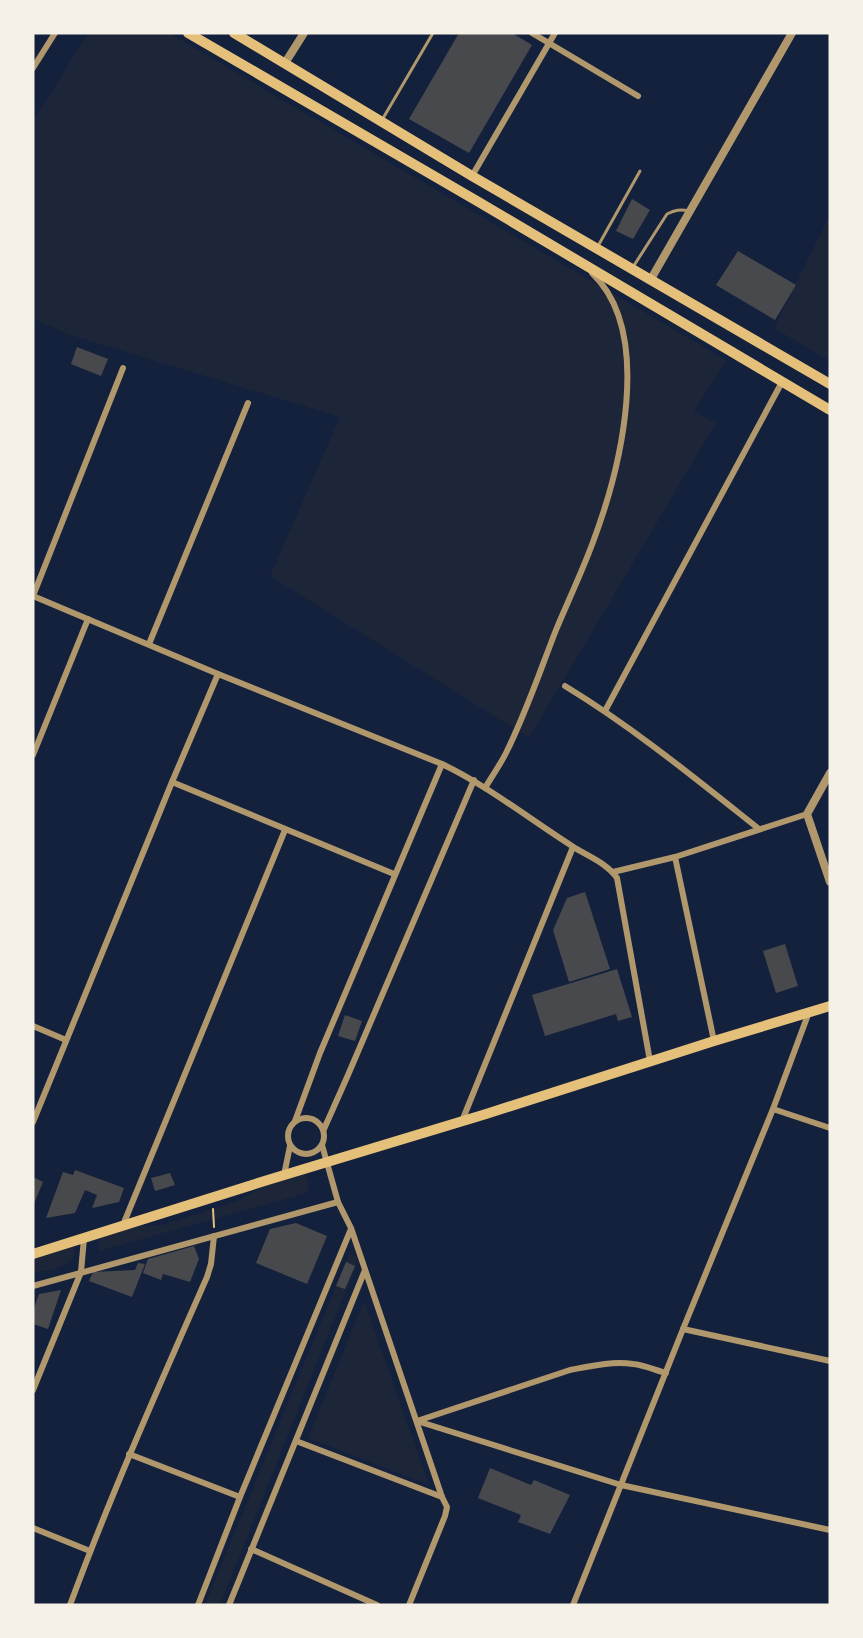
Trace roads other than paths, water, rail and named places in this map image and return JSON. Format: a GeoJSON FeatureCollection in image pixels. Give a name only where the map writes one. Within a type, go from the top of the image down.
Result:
{"type":"FeatureCollection","features":[{"type":"Feature","properties":{"kind":"main road"},"geometry":{"type":"LineString","coordinates":[[188,33],[830,410]]}},
{"type":"Feature","properties":{"kind":"main road"},"geometry":{"type":"LineString","coordinates":[[234,33],[472,176],[830,384]]}},
{"type":"Feature","properties":{"kind":"main road"},"geometry":{"type":"LineString","coordinates":[[33,1254],[830,1006]]}},
{"type":"Feature","properties":{"kind":"street"},"geometry":{"type":"LineString","coordinates":[[33,68],[55,33]]}},
{"type":"Feature","properties":{"kind":"street"},"geometry":{"type":"LineString","coordinates":[[285,63],[304,33]]}},
{"type":"Feature","properties":{"kind":"street"},"geometry":{"type":"LineString","coordinates":[[532,33],[638,96]]}},
{"type":"Feature","properties":{"kind":"street"},"geometry":{"type":"LineString","coordinates":[[472,176],[555,33]]}},
{"type":"Feature","properties":{"kind":"street"},"geometry":{"type":"LineString","coordinates":[[651,279],[792,33]]}},
{"type":"Feature","properties":{"kind":"street"},"geometry":{"type":"LineString","coordinates":[[485,788],[506,754],[522,716],[593,542],[615,471],[626,399],[627,349],[622,327],[605,287],[583,264]]}},
{"type":"Feature","properties":{"kind":"street"},"geometry":{"type":"LineString","coordinates":[[123,368],[33,596],[218,674],[442,764],[474,780],[613,872],[650,1061]]}},
{"type":"Feature","properties":{"kind":"street"},"geometry":{"type":"LineString","coordinates":[[605,711],[782,382]]}},
{"type":"Feature","properties":{"kind":"street"},"geometry":{"type":"LineString","coordinates":[[149,644],[248,404]]}},
{"type":"Feature","properties":{"kind":"street"},"geometry":{"type":"LineString","coordinates":[[33,755],[88,619]]}},
{"type":"Feature","properties":{"kind":"street"},"geometry":{"type":"LineString","coordinates":[[33,1122],[218,674]]}},
{"type":"Feature","properties":{"kind":"street"},"geometry":{"type":"LineString","coordinates":[[565,686],[648,741],[759,829]]}},
{"type":"Feature","properties":{"kind":"street"},"geometry":{"type":"LineString","coordinates":[[284,1176],[290,1146],[289,1130],[295,1121],[320,1053],[442,764]]}},
{"type":"Feature","properties":{"kind":"street"},"geometry":{"type":"LineString","coordinates":[[613,872],[675,856],[807,814],[830,773]]}},
{"type":"Feature","properties":{"kind":"street"},"geometry":{"type":"LineString","coordinates":[[290,1146],[303,1154],[317,1150],[322,1145],[324,1129],[474,780]]}},
{"type":"Feature","properties":{"kind":"street"},"geometry":{"type":"LineString","coordinates":[[172,782],[394,874]]}},
{"type":"Feature","properties":{"kind":"street"},"geometry":{"type":"LineString","coordinates":[[807,814],[830,882]]}},
{"type":"Feature","properties":{"kind":"street"},"geometry":{"type":"LineString","coordinates":[[123,1225],[285,830]]}},
{"type":"Feature","properties":{"kind":"street"},"geometry":{"type":"LineString","coordinates":[[462,1121],[573,847]]}},
{"type":"Feature","properties":{"kind":"street"},"geometry":{"type":"LineString","coordinates":[[675,856],[714,1041]]}},
{"type":"Feature","properties":{"kind":"street"},"geometry":{"type":"LineString","coordinates":[[573,1605],[773,1109],[809,1012]]}},
{"type":"Feature","properties":{"kind":"street"},"geometry":{"type":"LineString","coordinates":[[33,1026],[66,1040]]}},
{"type":"Feature","properties":{"kind":"street"},"geometry":{"type":"LineString","coordinates":[[773,1109],[830,1128]]}},
{"type":"Feature","properties":{"kind":"street"},"geometry":{"type":"LineString","coordinates":[[295,1121],[303,1118],[311,1119],[324,1129]]}},
{"type":"Feature","properties":{"kind":"street"},"geometry":{"type":"LineString","coordinates":[[322,1145],[338,1202],[351,1228],[447,1507],[446,1516],[409,1605]]}},
{"type":"Feature","properties":{"kind":"street"},"geometry":{"type":"LineString","coordinates":[[33,1287],[338,1202]]}},
{"type":"Feature","properties":{"kind":"street"},"geometry":{"type":"LineString","coordinates":[[198,1605],[351,1228]]}},
{"type":"Feature","properties":{"kind":"street"},"geometry":{"type":"LineString","coordinates":[[70,1605],[129,1454],[207,1277],[214,1236]]}},
{"type":"Feature","properties":{"kind":"street"},"geometry":{"type":"LineString","coordinates":[[33,1390],[81,1272],[84,1237]]}},
{"type":"Feature","properties":{"kind":"street"},"geometry":{"type":"LineString","coordinates":[[229,1605],[365,1270]]}},
{"type":"Feature","properties":{"kind":"street"},"geometry":{"type":"LineString","coordinates":[[683,1329],[830,1361]]}},
{"type":"Feature","properties":{"kind":"street"},"geometry":{"type":"LineString","coordinates":[[417,1421],[583,1367],[616,1363],[635,1364],[666,1373]]}},
{"type":"Feature","properties":{"kind":"street"},"geometry":{"type":"LineString","coordinates":[[417,1421],[621,1485],[830,1530]]}},
{"type":"Feature","properties":{"kind":"street"},"geometry":{"type":"LineString","coordinates":[[296,1441],[442,1497]]}},
{"type":"Feature","properties":{"kind":"street"},"geometry":{"type":"LineString","coordinates":[[129,1454],[240,1497]]}},
{"type":"Feature","properties":{"kind":"street"},"geometry":{"type":"LineString","coordinates":[[33,1528],[90,1551]]}},
{"type":"Feature","properties":{"kind":"street"},"geometry":{"type":"LineString","coordinates":[[251,1549],[377,1605]]}},
{"type":"Feature","properties":{"kind":"lane"},"geometry":{"type":"LineString","coordinates":[[381,121],[433,33]]}},
{"type":"Feature","properties":{"kind":"lane"},"geometry":{"type":"LineString","coordinates":[[597,248],[640,171]]}},
{"type":"Feature","properties":{"kind":"lane"},"geometry":{"type":"LineString","coordinates":[[632,268],[667,214],[674,210],[690,211]]}}]}
